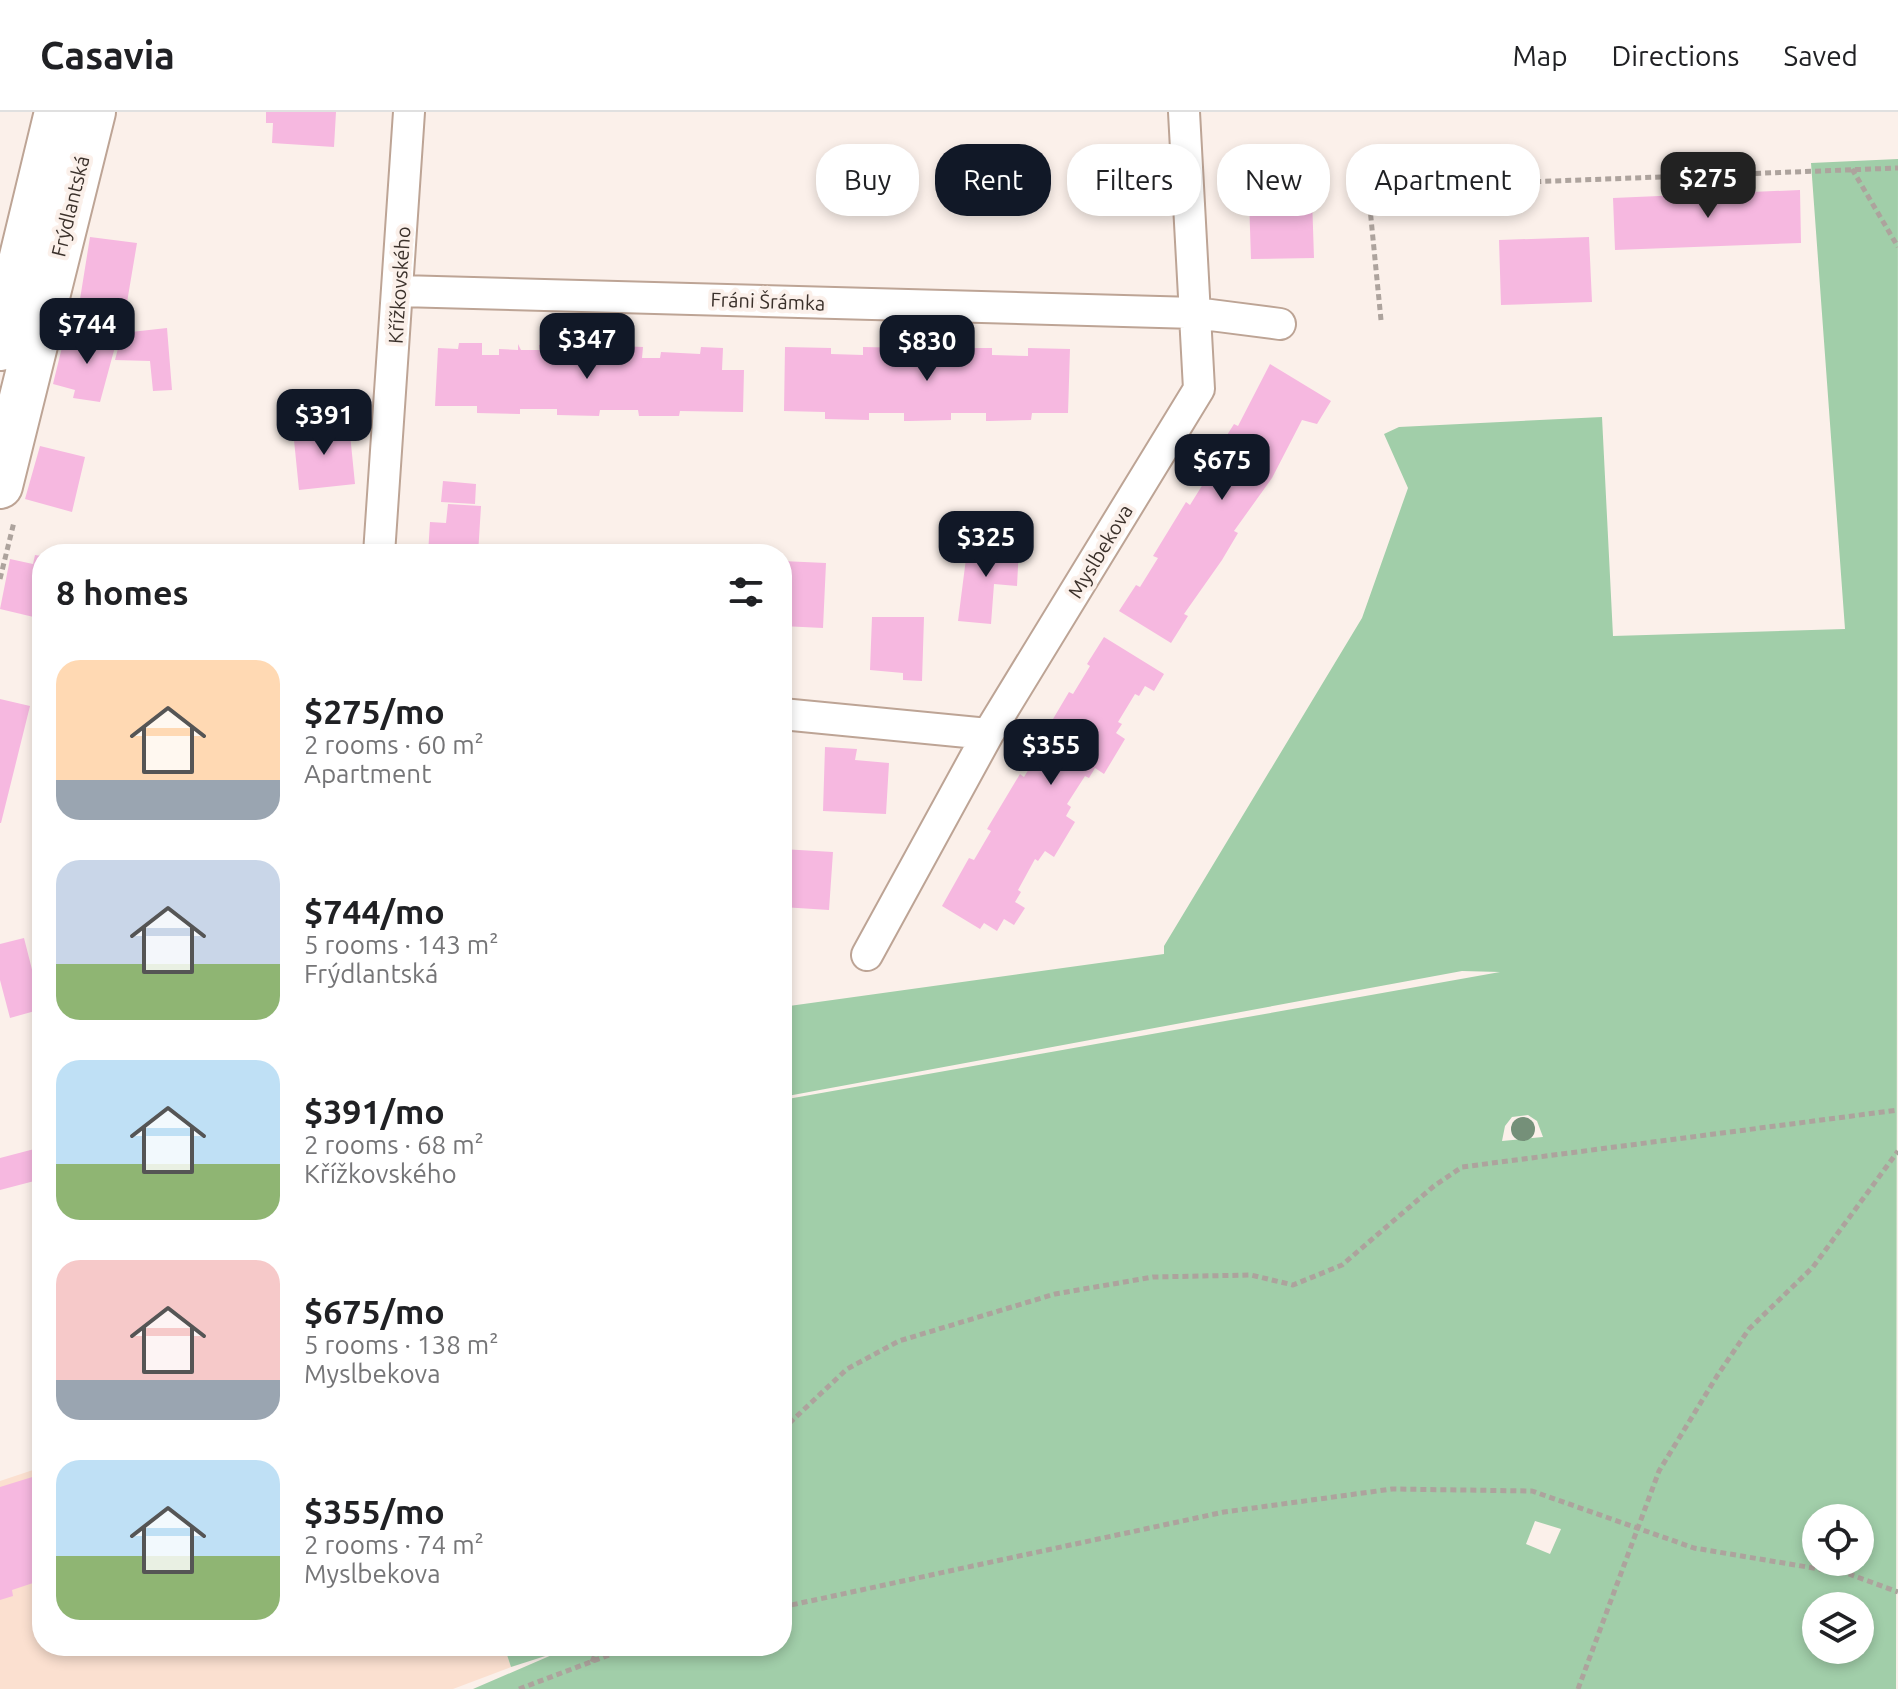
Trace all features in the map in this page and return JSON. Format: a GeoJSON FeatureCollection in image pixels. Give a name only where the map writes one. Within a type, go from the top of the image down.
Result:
{"type":"FeatureCollection","features":[{"type":"Feature","properties":{"kind":"main road","name":"Frýdlantská"},"geometry":{"type":"LineString","coordinates":[[0,348],[57,112]]}},
{"type":"Feature","properties":{"kind":"main road","name":"Frýdlantská"},"geometry":{"type":"LineString","coordinates":[[0,486],[93,112]]}},
{"type":"Feature","properties":{"kind":"street","name":"Křížkovského"},"geometry":{"type":"LineString","coordinates":[[380,544],[400,291],[409,112]]}},
{"type":"Feature","properties":{"kind":"street","name":"Myslbekova"},"geometry":{"type":"LineString","coordinates":[[867,955],[988,734],[1199,389],[1184,112]]}},
{"type":"Feature","properties":{"kind":"street","name":"Fráni Šrámka"},"geometry":{"type":"LineString","coordinates":[[400,291],[1195,313],[1280,324]]}},
{"type":"Feature","properties":{"kind":"street"},"geometry":{"type":"LineString","coordinates":[[792,715],[988,734]]}},
{"type":"Feature","properties":{"kind":"path"},"geometry":{"type":"LineString","coordinates":[[1381,320],[1368,188],[1898,168]]}},
{"type":"Feature","properties":{"kind":"path"},"geometry":{"type":"LineString","coordinates":[[1852,169],[1898,247]]}},
{"type":"Feature","properties":{"kind":"path"},"geometry":{"type":"LineString","coordinates":[[792,1421],[847,1369],[899,1341],[1055,1294],[1153,1277],[1251,1275],[1293,1285],[1342,1265],[1434,1186],[1462,1167],[1898,1110]]}},
{"type":"Feature","properties":{"kind":"path"},"geometry":{"type":"LineString","coordinates":[[1578,1689],[1659,1471],[1749,1329],[1813,1267],[1898,1151]]}},
{"type":"Feature","properties":{"kind":"path"},"geometry":{"type":"LineString","coordinates":[[792,1605],[1224,1512],[1392,1489],[1532,1491],[1694,1548],[1849,1574],[1898,1592]]}},
{"type":"Feature","properties":{"kind":"path"},"geometry":{"type":"LineString","coordinates":[[592,1662],[595,1656]]}},
{"type":"Feature","properties":{"kind":"path"},"geometry":{"type":"LineString","coordinates":[[519,1689],[607,1656]]}},
{"type":"Feature","properties":{"kind":"shaded area"},"geometry":{"type":"Polygon","coordinates":[[[32,1470],[32,1656],[507,1656],[511,1667],[453,1689],[0,1689],[0,1481],[32,1470]]]}},
{"type":"Feature","properties":{"kind":"green space"},"geometry":{"type":"Polygon","coordinates":[[[1898,159],[1896,1689],[473,1689],[549,1656],[792,1656],[792,1098],[1500,972],[1462,971],[792,1095],[792,1006],[1164,954],[1164,946],[1362,618],[1408,488],[1384,434],[1399,427],[1602,417],[1613,636],[1845,629],[1811,163],[1898,159]],[[1528,1115],[1512,1117],[1505,1126],[1502,1141],[1543,1137],[1537,1121],[1528,1115]],[[1535,1521],[1526,1544],[1550,1554],[1561,1529],[1535,1521]]]}},
{"type":"Feature","properties":{"kind":"green space"},"geometry":{"type":"Polygon","coordinates":[[[507,1656],[545,1656],[511,1667],[507,1656]]]}},
{"type":"Feature","properties":{"kind":"building"},"geometry":{"type":"Polygon","coordinates":[[[266,112],[336,112],[334,147],[272,143],[273,123],[266,123],[266,112]]]}},
{"type":"Feature","properties":{"kind":"building"},"geometry":{"type":"Polygon","coordinates":[[[1800,190],[1801,243],[1615,250],[1613,198],[1800,190]]]}},
{"type":"Feature","properties":{"kind":"building"},"geometry":{"type":"Polygon","coordinates":[[[1250,216],[1313,216],[1314,258],[1251,259],[1250,216]]]}},
{"type":"Feature","properties":{"kind":"building"},"geometry":{"type":"Polygon","coordinates":[[[90,237],[137,243],[123,326],[77,318],[90,237]]]}},
{"type":"Feature","properties":{"kind":"building"},"geometry":{"type":"Polygon","coordinates":[[[1589,237],[1592,302],[1501,305],[1499,240],[1589,237]]]}},
{"type":"Feature","properties":{"kind":"building"},"geometry":{"type":"Polygon","coordinates":[[[167,328],[172,390],[153,391],[150,361],[115,360],[122,333],[167,328]]]}},
{"type":"Feature","properties":{"kind":"building"},"geometry":{"type":"Polygon","coordinates":[[[119,332],[100,402],[73,398],[75,390],[53,384],[63,343],[85,348],[89,335],[119,332]]]}},
{"type":"Feature","properties":{"kind":"building"},"geometry":{"type":"Polygon","coordinates":[[[459,343],[482,343],[482,355],[499,355],[499,349],[518,350],[518,344],[521,350],[540,350],[539,345],[561,345],[562,356],[580,357],[580,351],[620,352],[620,346],[643,347],[642,358],[660,358],[661,352],[700,354],[701,347],[723,348],[722,370],[744,370],[743,412],[680,411],[679,416],[639,416],[638,410],[600,410],[599,416],[557,415],[557,409],[520,409],[520,414],[477,413],[477,406],[435,406],[438,348],[458,349],[459,343]]]}},
{"type":"Feature","properties":{"kind":"building"},"geometry":{"type":"Polygon","coordinates":[[[785,347],[831,348],[831,354],[863,355],[863,347],[912,348],[911,355],[947,355],[947,348],[992,348],[992,355],[1028,356],[1028,348],[1070,349],[1068,413],[1032,413],[1031,420],[986,421],[986,413],[951,413],[951,420],[904,421],[904,413],[869,413],[869,420],[825,419],[825,412],[784,411],[785,347]]]}},
{"type":"Feature","properties":{"kind":"building"},"geometry":{"type":"Polygon","coordinates":[[[1270,364],[1331,401],[1317,424],[1302,420],[1272,478],[1234,531],[1238,533],[1184,614],[1188,616],[1171,643],[1119,611],[1136,585],[1140,587],[1158,558],[1153,556],[1186,502],[1190,505],[1208,476],[1203,473],[1234,424],[1238,426],[1270,364]]]}},
{"type":"Feature","properties":{"kind":"building"},"geometry":{"type":"Polygon","coordinates":[[[349,424],[355,484],[299,490],[293,430],[349,424]]]}},
{"type":"Feature","properties":{"kind":"building"},"geometry":{"type":"Polygon","coordinates":[[[40,446],[85,457],[72,512],[25,499],[40,446]]]}},
{"type":"Feature","properties":{"kind":"building"},"geometry":{"type":"Polygon","coordinates":[[[443,481],[476,484],[475,504],[441,502],[443,481]]]}},
{"type":"Feature","properties":{"kind":"building"},"geometry":{"type":"Polygon","coordinates":[[[448,504],[481,506],[479,544],[429,544],[430,522],[446,523],[448,504]]]}},
{"type":"Feature","properties":{"kind":"building"},"geometry":{"type":"Polygon","coordinates":[[[968,543],[1019,547],[1017,586],[994,584],[991,624],[958,621],[968,543]]]}},
{"type":"Feature","properties":{"kind":"building"},"geometry":{"type":"Polygon","coordinates":[[[10,559],[32,564],[32,617],[0,609],[10,559]]]}},
{"type":"Feature","properties":{"kind":"building"},"geometry":{"type":"Polygon","coordinates":[[[792,561],[826,563],[823,628],[792,626],[792,561]]]}},
{"type":"Feature","properties":{"kind":"building"},"geometry":{"type":"Polygon","coordinates":[[[872,617],[924,617],[922,681],[903,680],[903,673],[870,670],[872,617]]]}},
{"type":"Feature","properties":{"kind":"building"},"geometry":{"type":"Polygon","coordinates":[[[1104,637],[1164,674],[1154,691],[1145,686],[1139,696],[1135,694],[1118,722],[1122,724],[1116,733],[1125,739],[1104,774],[1095,768],[1089,778],[1085,776],[1067,804],[1071,807],[1066,816],[1075,822],[1054,857],[1045,851],[1038,861],[1035,859],[1018,890],[1021,892],[1015,902],[1025,908],[1014,925],[1004,919],[997,931],[984,923],[980,929],[942,906],[969,858],[974,860],[991,831],[987,829],[1020,774],[1024,777],[1041,749],[1037,746],[1069,692],[1073,694],[1104,637]]]}},
{"type":"Feature","properties":{"kind":"building"},"geometry":{"type":"Polygon","coordinates":[[[0,699],[30,706],[1,823],[0,823],[0,699]]]}},
{"type":"Feature","properties":{"kind":"building"},"geometry":{"type":"Polygon","coordinates":[[[825,747],[857,749],[855,760],[889,763],[886,814],[823,811],[825,747]]]}},
{"type":"Feature","properties":{"kind":"building"},"geometry":{"type":"Polygon","coordinates":[[[792,850],[833,852],[829,910],[792,908],[792,850]]]}},
{"type":"Feature","properties":{"kind":"building"},"geometry":{"type":"Polygon","coordinates":[[[24,938],[32,970],[32,1012],[10,1018],[0,980],[0,944],[24,938]]]}},
{"type":"Feature","properties":{"kind":"building"},"geometry":{"type":"Polygon","coordinates":[[[32,1150],[32,1182],[0,1190],[0,1158],[32,1150]]]}},
{"type":"Feature","properties":{"kind":"building"},"geometry":{"type":"Polygon","coordinates":[[[32,1477],[32,1583],[12,1590],[13,1596],[0,1600],[0,1487],[32,1477]]]}}]}
